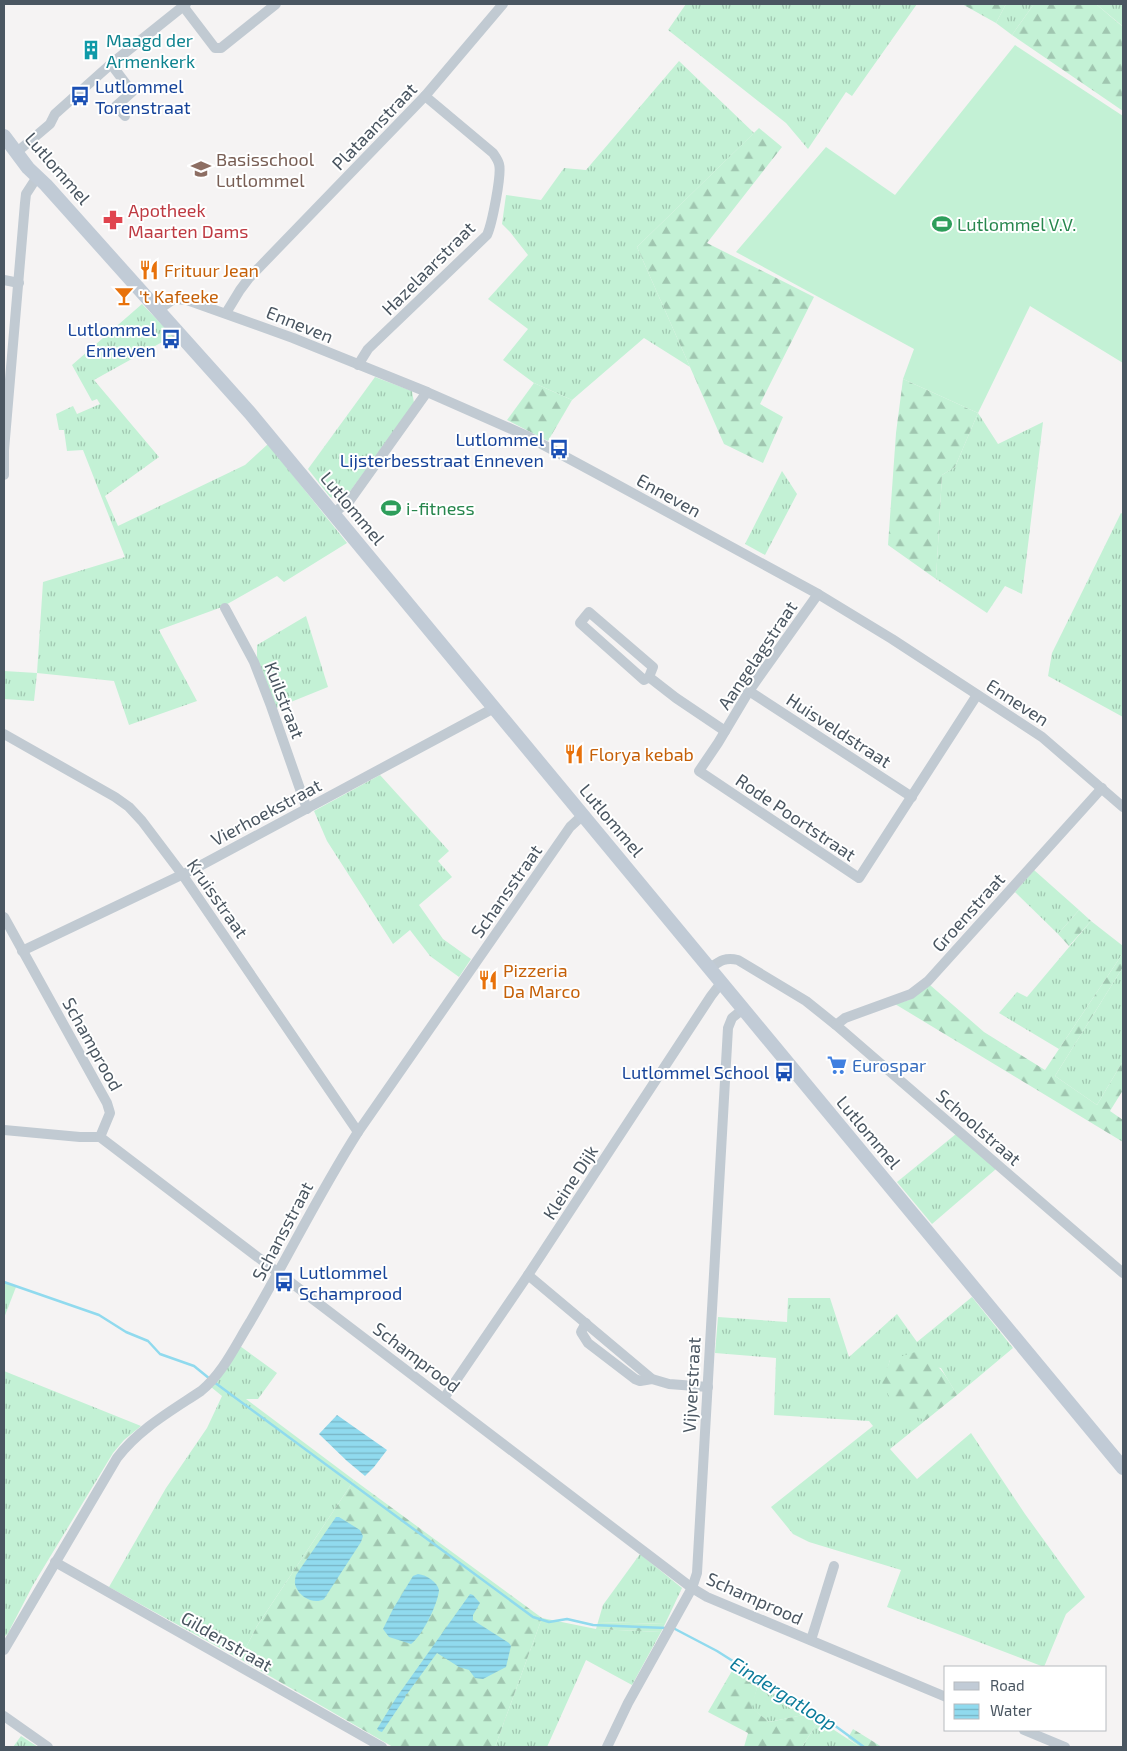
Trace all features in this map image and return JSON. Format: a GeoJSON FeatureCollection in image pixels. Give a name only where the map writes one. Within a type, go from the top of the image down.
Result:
{"type":"FeatureCollection","features":[{"type":"Feature","properties":{"kind":"main road","name":"Lutlommel"},"geometry":{"type":"LineString","coordinates":[[4,136],[28,168],[46,185],[250,413],[1123,1468]]}},
{"type":"Feature","properties":{"kind":"street"},"geometry":{"type":"LineString","coordinates":[[17,152],[50,124],[55,114],[111,64],[184,5],[215,48],[218,49],[276,4]]}},
{"type":"Feature","properties":{"kind":"street","name":"Plataanstraat"},"geometry":{"type":"LineString","coordinates":[[226,313],[250,278],[425,96],[503,4]]}},
{"type":"Feature","properties":{"kind":"street"},"geometry":{"type":"LineString","coordinates":[[111,64],[132,92],[116,106],[125,116]]}},
{"type":"Feature","properties":{"kind":"street","name":"Hazelaarstraat"},"geometry":{"type":"LineString","coordinates":[[358,365],[368,349],[487,235],[492,222],[499,164],[493,153],[425,96]]}},
{"type":"Feature","properties":{"kind":"street"},"geometry":{"type":"LineString","coordinates":[[4,475],[4,450],[26,194],[37,177]]}},
{"type":"Feature","properties":{"kind":"street"},"geometry":{"type":"LineString","coordinates":[[4,280],[19,283]]}},
{"type":"Feature","properties":{"kind":"street","name":"Enneven"},"geometry":{"type":"LineString","coordinates":[[158,310],[179,299],[226,313],[427,392],[525,435],[818,594],[892,639],[1042,737],[1123,807]]}},
{"type":"Feature","properties":{"kind":"street"},"geometry":{"type":"LineString","coordinates":[[334,513],[350,500],[427,392]]}},
{"type":"Feature","properties":{"kind":"street","name":"Aangelagstraat"},"geometry":{"type":"LineString","coordinates":[[649,677],[725,731],[749,691],[818,594]]}},
{"type":"Feature","properties":{"kind":"street","name":"Kuilstraat"},"geometry":{"type":"LineString","coordinates":[[225,608],[250,654],[264,688],[306,808]]}},
{"type":"Feature","properties":{"kind":"street","name":"Aangelagstraat"},"geometry":{"type":"LineString","coordinates":[[589,612],[653,667],[649,677],[644,680],[580,623],[589,612]]}},
{"type":"Feature","properties":{"kind":"street","name":"Huisveldstraat"},"geometry":{"type":"LineString","coordinates":[[749,691],[912,797]]}},
{"type":"Feature","properties":{"kind":"street","name":"Rode Poortstraat"},"geometry":{"type":"LineString","coordinates":[[725,731],[698,771],[859,878],[977,696]]}},
{"type":"Feature","properties":{"kind":"street","name":"Vierhoekstraat"},"geometry":{"type":"LineString","coordinates":[[22,951],[182,874],[494,708]]}},
{"type":"Feature","properties":{"kind":"street","name":"Kruisstraat"},"geometry":{"type":"LineString","coordinates":[[4,734],[129,807],[142,821],[182,874],[358,1132]]}},
{"type":"Feature","properties":{"kind":"street","name":"Groenstraat"},"geometry":{"type":"LineString","coordinates":[[836,1025],[845,1018],[912,994],[928,981],[1102,788]]}},
{"type":"Feature","properties":{"kind":"street","name":"Schansstraat"},"geometry":{"type":"LineString","coordinates":[[4,1650],[103,1480],[125,1447],[142,1431],[212,1381],[221,1369],[279,1274],[334,1170],[358,1132],[570,827],[583,815]]}},
{"type":"Feature","properties":{"kind":"street","name":"Schamprood"},"geometry":{"type":"LineString","coordinates":[[4,917],[107,1103],[110,1113],[100,1137],[692,1588],[707,1597],[944,1696]]}},
{"type":"Feature","properties":{"kind":"street","name":"Schoolstraat"},"geometry":{"type":"LineString","coordinates":[[710,968],[723,959],[731,958],[738,960],[806,1001],[1123,1273]]}},
{"type":"Feature","properties":{"kind":"street","name":"Kleine Dijk"},"geometry":{"type":"LineString","coordinates":[[444,1398],[528,1275],[711,996],[722,983]]}},
{"type":"Feature","properties":{"kind":"street","name":"Vijverstraat"},"geometry":{"type":"LineString","coordinates":[[607,1747],[628,1702],[692,1588],[697,1573],[728,1028],[732,1018],[743,1009]]}},
{"type":"Feature","properties":{"kind":"street"},"geometry":{"type":"LineString","coordinates":[[4,1130],[100,1137]]}},
{"type":"Feature","properties":{"kind":"street"},"geometry":{"type":"LineString","coordinates":[[528,1275],[652,1378],[669,1384],[708,1387]]}},
{"type":"Feature","properties":{"kind":"street","name":"Gildenstraat"},"geometry":{"type":"LineString","coordinates":[[55,1562],[382,1747]]}},
{"type":"Feature","properties":{"kind":"street"},"geometry":{"type":"LineString","coordinates":[[811,1640],[834,1566]]}},
{"type":"Feature","properties":{"kind":"street"},"geometry":{"type":"LineString","coordinates":[[4,1716],[48,1747]]}},
{"type":"Feature","properties":{"kind":"street"},"geometry":{"type":"LineString","coordinates":[[1026,1731],[1065,1747]]}},
{"type":"Feature","properties":{"kind":"green space"},"geometry":{"type":"Polygon","coordinates":[[[686,4],[917,4],[852,96],[846,92],[808,149],[786,123],[668,30],[686,4]]]}},
{"type":"Feature","properties":{"kind":"green space"},"geometry":{"type":"Polygon","coordinates":[[[962,4],[1006,4],[996,23],[962,4]]]}},
{"type":"Feature","properties":{"kind":"green space"},"geometry":{"type":"Polygon","coordinates":[[[1006,4],[1034,4],[1012,35],[996,23],[1006,4]]]}},
{"type":"Feature","properties":{"kind":"green space"},"geometry":{"type":"Polygon","coordinates":[[[1034,4],[1096,4],[1123,27],[1123,111],[1012,35],[1034,4]]]}},
{"type":"Feature","properties":{"kind":"green space"},"geometry":{"type":"Polygon","coordinates":[[[1096,4],[1123,4],[1123,27],[1120,24],[1096,4]]]}},
{"type":"Feature","properties":{"kind":"green space","name":"Lutlommel V.V."},"geometry":{"type":"Polygon","coordinates":[[[1015,45],[1123,116],[1123,363],[1030,306],[978,413],[903,379],[914,349],[736,252],[826,147],[895,195],[1015,45]]]}},
{"type":"Feature","properties":{"kind":"green space"},"geometry":{"type":"Polygon","coordinates":[[[679,61],[754,133],[637,247],[690,367],[644,338],[572,400],[534,383],[503,360],[528,329],[488,299],[528,255],[502,224],[506,195],[541,200],[564,168],[586,170],[679,61]]]}},
{"type":"Feature","properties":{"kind":"green space"},"geometry":{"type":"Polygon","coordinates":[[[759,128],[782,147],[707,243],[814,297],[760,404],[783,417],[763,463],[724,444],[637,247],[759,128]]]}},
{"type":"Feature","properties":{"kind":"green space"},"geometry":{"type":"Polygon","coordinates":[[[142,304],[173,336],[94,380],[159,457],[105,496],[118,526],[245,465],[268,444],[347,543],[284,582],[277,576],[222,607],[159,630],[197,701],[129,725],[114,681],[37,673],[43,582],[125,557],[83,450],[67,451],[64,430],[59,430],[56,414],[73,406],[77,414],[100,404],[97,399],[92,401],[72,365],[142,304]]]}},
{"type":"Feature","properties":{"kind":"green space"},"geometry":{"type":"Polygon","coordinates":[[[375,377],[412,391],[414,403],[346,497],[341,501],[330,497],[308,469],[375,377]]]}},
{"type":"Feature","properties":{"kind":"green space"},"geometry":{"type":"Polygon","coordinates":[[[903,379],[978,413],[955,467],[942,475],[936,579],[888,545],[896,433],[903,379]]]}},
{"type":"Feature","properties":{"kind":"green space"},"geometry":{"type":"Polygon","coordinates":[[[534,383],[572,400],[548,441],[507,420],[534,383]]]}},
{"type":"Feature","properties":{"kind":"green space"},"geometry":{"type":"Polygon","coordinates":[[[978,413],[998,444],[1043,422],[1022,594],[1005,586],[987,613],[936,579],[942,475],[955,467],[978,413]]]}},
{"type":"Feature","properties":{"kind":"green space"},"geometry":{"type":"Polygon","coordinates":[[[782,471],[797,494],[765,555],[745,544],[782,471]]]}},
{"type":"Feature","properties":{"kind":"green space"},"geometry":{"type":"Polygon","coordinates":[[[1121,513],[1123,514],[1123,717],[1048,676],[1052,653],[1121,513]]]}},
{"type":"Feature","properties":{"kind":"green space"},"geometry":{"type":"Polygon","coordinates":[[[306,616],[328,687],[276,708],[257,659],[257,645],[306,616]]]}},
{"type":"Feature","properties":{"kind":"green space"},"geometry":{"type":"Polygon","coordinates":[[[4,671],[37,673],[34,701],[4,699],[4,671]]]}},
{"type":"Feature","properties":{"kind":"green space"},"geometry":{"type":"Polygon","coordinates":[[[380,775],[449,851],[438,861],[452,877],[419,905],[443,939],[471,959],[459,977],[430,956],[410,930],[393,944],[327,841],[314,811],[380,775]]]}},
{"type":"Feature","properties":{"kind":"green space"},"geometry":{"type":"Polygon","coordinates":[[[1034,870],[1079,910],[1058,934],[1015,892],[1034,870]]]}},
{"type":"Feature","properties":{"kind":"green space"},"geometry":{"type":"Polygon","coordinates":[[[1079,910],[1091,921],[1069,946],[1058,934],[1079,910]]]}},
{"type":"Feature","properties":{"kind":"green space"},"geometry":{"type":"Polygon","coordinates":[[[1091,921],[1123,946],[1123,953],[1059,1049],[999,1013],[1017,992],[1027,997],[1091,921]]]}},
{"type":"Feature","properties":{"kind":"green space"},"geometry":{"type":"Polygon","coordinates":[[[1123,953],[1123,967],[1055,1076],[1097,1105],[1123,1061],[1123,1090],[1110,1111],[1123,1120],[1123,1142],[895,1004],[909,1000],[930,985],[984,1032],[1045,1070],[1123,953]]]}},
{"type":"Feature","properties":{"kind":"green space"},"geometry":{"type":"Polygon","coordinates":[[[1123,967],[1123,1061],[1097,1105],[1055,1076],[1123,967]]]}},
{"type":"Feature","properties":{"kind":"green space"},"geometry":{"type":"Polygon","coordinates":[[[956,1134],[996,1169],[932,1224],[897,1182],[956,1134]]]}},
{"type":"Feature","properties":{"kind":"green space"},"geometry":{"type":"Polygon","coordinates":[[[4,1282],[16,1287],[4,1318],[4,1282]]]}},
{"type":"Feature","properties":{"kind":"green space"},"geometry":{"type":"Polygon","coordinates":[[[972,1297],[1013,1348],[957,1395],[941,1368],[890,1360],[887,1370],[914,1415],[926,1420],[890,1449],[917,1479],[971,1433],[1025,1514],[1085,1597],[1066,1614],[1044,1666],[887,1607],[901,1570],[809,1542],[793,1534],[771,1507],[873,1426],[869,1421],[774,1415],[776,1358],[715,1353],[718,1317],[787,1322],[788,1298],[830,1298],[849,1357],[897,1314],[917,1342],[972,1297]]]}},
{"type":"Feature","properties":{"kind":"green space"},"geometry":{"type":"Polygon","coordinates":[[[240,1346],[277,1373],[258,1399],[246,1399],[354,1480],[257,1626],[240,1659],[109,1587],[166,1488],[207,1428],[222,1396],[211,1387],[240,1346]]]}},
{"type":"Feature","properties":{"kind":"green space"},"geometry":{"type":"Polygon","coordinates":[[[915,1352],[930,1360],[941,1369],[957,1395],[926,1420],[897,1411],[882,1383],[890,1360],[915,1352]]]}},
{"type":"Feature","properties":{"kind":"green space"},"geometry":{"type":"Polygon","coordinates":[[[4,1371],[141,1426],[124,1440],[113,1453],[33,1585],[7,1635],[4,1636],[4,1371]]]}},
{"type":"Feature","properties":{"kind":"green space"},"geometry":{"type":"Polygon","coordinates":[[[354,1480],[542,1618],[495,1747],[393,1747],[240,1659],[257,1626],[354,1480]]]}},
{"type":"Feature","properties":{"kind":"green space"},"geometry":{"type":"Polygon","coordinates":[[[640,1554],[682,1588],[665,1624],[598,1622],[603,1605],[640,1554]]]}},
{"type":"Feature","properties":{"kind":"green space"},"geometry":{"type":"Polygon","coordinates":[[[542,1618],[596,1629],[661,1632],[632,1685],[586,1660],[547,1747],[495,1747],[542,1618]]]}},
{"type":"Feature","properties":{"kind":"green space"},"geometry":{"type":"Polygon","coordinates":[[[598,1622],[665,1624],[661,1632],[596,1629],[598,1622]]]}},
{"type":"Feature","properties":{"kind":"green space"},"geometry":{"type":"Polygon","coordinates":[[[733,1669],[758,1684],[752,1708],[769,1722],[808,1714],[819,1720],[802,1747],[744,1747],[748,1733],[708,1712],[733,1669]]]}},
{"type":"Feature","properties":{"kind":"green space"},"geometry":{"type":"Polygon","coordinates":[[[758,1684],[808,1714],[769,1722],[751,1708],[758,1684]]]}},
{"type":"Feature","properties":{"kind":"green space"},"geometry":{"type":"Polygon","coordinates":[[[819,1720],[860,1747],[802,1747],[819,1720]]]}},
{"type":"Feature","properties":{"kind":"green space"},"geometry":{"type":"Polygon","coordinates":[[[853,1729],[882,1747],[860,1747],[848,1738],[853,1729]]]}},
{"type":"Feature","properties":{"kind":"green space"},"geometry":{"type":"Polygon","coordinates":[[[21,1736],[38,1747],[13,1747],[21,1736]]]}},
{"type":"Feature","properties":{"kind":"water"},"geometry":{"type":"Polygon","coordinates":[[[337,1415],[387,1450],[365,1476],[319,1434],[337,1415]]]}},
{"type":"Feature","properties":{"kind":"water"},"geometry":{"type":"Polygon","coordinates":[[[336,1517],[360,1530],[363,1536],[361,1542],[324,1599],[316,1601],[308,1599],[298,1591],[295,1584],[296,1575],[336,1517]]]}},
{"type":"Feature","properties":{"kind":"water"},"geometry":{"type":"Polygon","coordinates":[[[418,1574],[431,1579],[439,1590],[429,1619],[411,1644],[389,1637],[383,1629],[413,1576],[418,1574]]]}},
{"type":"Feature","properties":{"kind":"water"},"geometry":{"type":"Polygon","coordinates":[[[470,1594],[480,1603],[473,1615],[473,1620],[511,1646],[506,1667],[483,1679],[475,1678],[469,1670],[459,1667],[437,1653],[406,1694],[382,1732],[379,1731],[377,1729],[396,1698],[470,1594]]]}},
{"type":"Feature","properties":{"kind":"waterway"},"geometry":{"type":"LineString","coordinates":[[4,1282],[99,1315],[126,1332],[148,1341],[160,1354],[194,1366],[210,1379]]}},
{"type":"Feature","properties":{"kind":"waterway"},"geometry":{"type":"LineString","coordinates":[[214,1382],[533,1617],[549,1622],[567,1619],[593,1625],[666,1628]]}},
{"type":"Feature","properties":{"kind":"waterway","name":"Eindergatloop"},"geometry":{"type":"LineString","coordinates":[[675,1629],[717,1651],[747,1670],[756,1679],[781,1690],[793,1702],[801,1703],[821,1717],[830,1719],[834,1725],[864,1747]]}},
{"type":"Feature","properties":{"kind":"place","name":"Maagd der Armenkerk"},"geometry":{"type":"Point","coordinates":[91,50]}},
{"type":"Feature","properties":{"kind":"place","name":"Lutlommel Torenstraat"},"geometry":{"type":"Point","coordinates":[80,96]}},
{"type":"Feature","properties":{"kind":"place","name":"Basisschool Lutlommel"},"geometry":{"type":"Point","coordinates":[201,169]}},
{"type":"Feature","properties":{"kind":"place","name":"Apotheek Maarten Dams"},"geometry":{"type":"Point","coordinates":[113,220]}},
{"type":"Feature","properties":{"kind":"place","name":"Lutlommel V.V."},"geometry":{"type":"Point","coordinates":[942,224]}},
{"type":"Feature","properties":{"kind":"place","name":"Frituur Jean"},"geometry":{"type":"Point","coordinates":[149,270]}},
{"type":"Feature","properties":{"kind":"place","name":"'t Kafeeke"},"geometry":{"type":"Point","coordinates":[124,296]}},
{"type":"Feature","properties":{"kind":"place","name":"Lutlommel Enneven"},"geometry":{"type":"Point","coordinates":[171,339]}},
{"type":"Feature","properties":{"kind":"place","name":"Lutlommel Lijsterbesstraat Enneven"},"geometry":{"type":"Point","coordinates":[559,449]}},
{"type":"Feature","properties":{"kind":"place","name":"i-fitness"},"geometry":{"type":"Point","coordinates":[391,508]}},
{"type":"Feature","properties":{"kind":"place","name":"Florya kebab"},"geometry":{"type":"Point","coordinates":[574,754]}},
{"type":"Feature","properties":{"kind":"place","name":"Pizzeria Da Marco"},"geometry":{"type":"Point","coordinates":[488,980]}},
{"type":"Feature","properties":{"kind":"place","name":"Eurospar"},"geometry":{"type":"Point","coordinates":[837,1065]}},
{"type":"Feature","properties":{"kind":"place","name":"Lutlommel School"},"geometry":{"type":"Point","coordinates":[784,1072]}},
{"type":"Feature","properties":{"kind":"place","name":"Lutlommel Schamprood"},"geometry":{"type":"Point","coordinates":[284,1282]}}]}
